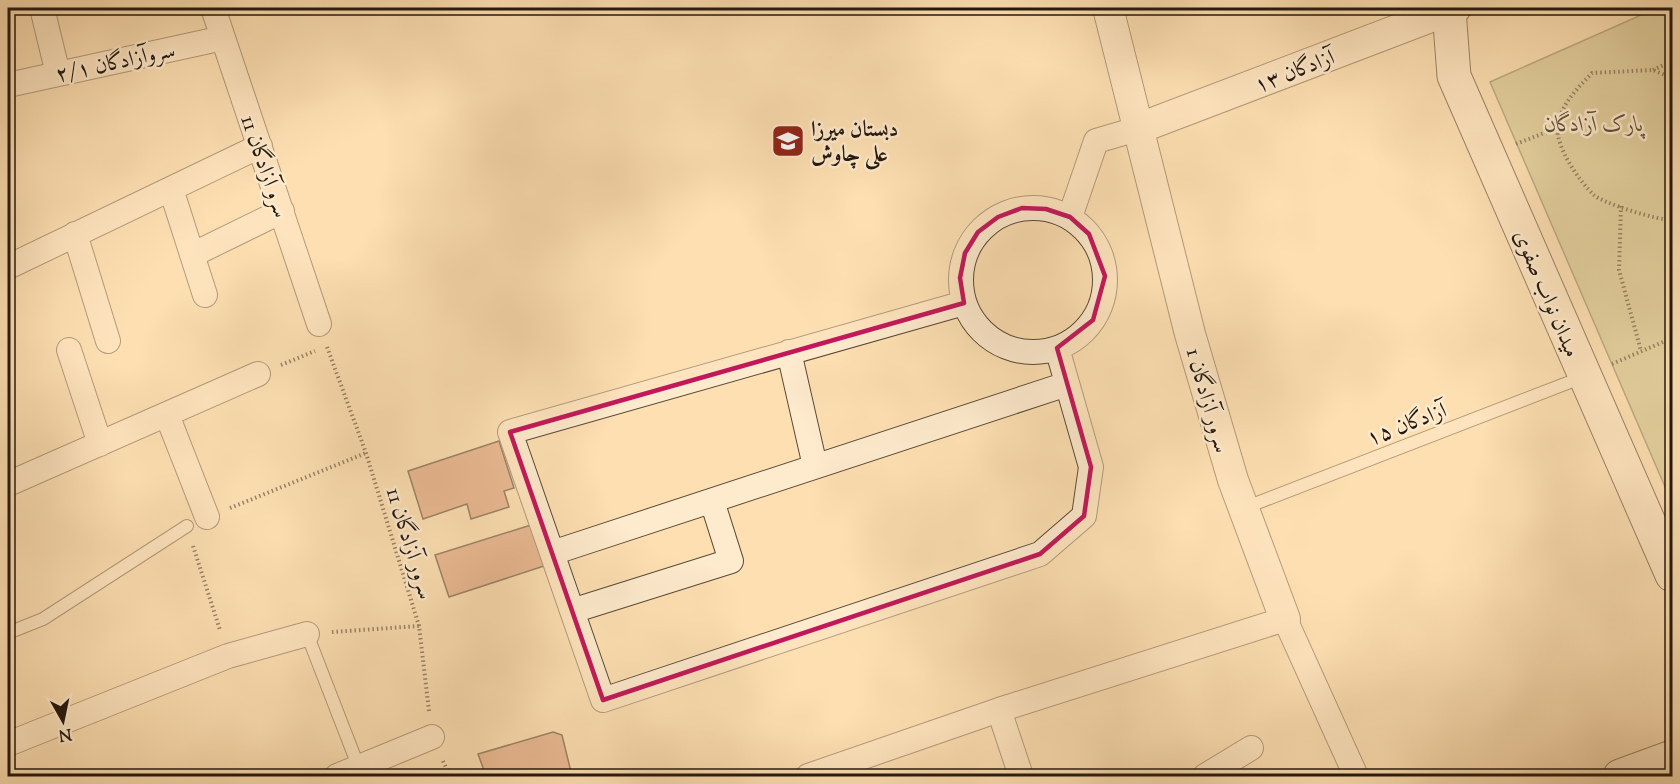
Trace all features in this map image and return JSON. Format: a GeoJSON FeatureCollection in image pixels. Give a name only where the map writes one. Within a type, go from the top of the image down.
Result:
{"type":"FeatureCollection","features":[{"type":"Feature","properties":{"kind":"main road","name":"میدان نواب صفوی"},"geometry":{"type":"LineString","coordinates":[[1452,9],[1454,76],[1672,575]]}},
{"type":"Feature","properties":{"kind":"main road"},"geometry":{"type":"LineString","coordinates":[[1620,777],[1672,757]]}},
{"type":"Feature","properties":{"kind":"street"},"geometry":{"type":"LineString","coordinates":[[42,8],[58,74]]}},
{"type":"Feature","properties":{"kind":"street","name":"سرو آزادگان 11"},"geometry":{"type":"LineString","coordinates":[[213,8],[323,335]]}},
{"type":"Feature","properties":{"kind":"street","name":"سرور آزادگان 1"},"geometry":{"type":"LineString","coordinates":[[1108,8],[1190,334],[1244,508],[1286,619],[1356,777]]}},
{"type":"Feature","properties":{"kind":"street","name":"آزادگان ۱۳"},"geometry":{"type":"LineString","coordinates":[[1137,129],[1452,9]]}},
{"type":"Feature","properties":{"kind":"street","name":"۲/۱ سروآزادگان"},"geometry":{"type":"LineString","coordinates":[[8,85],[223,38]]}},
{"type":"Feature","properties":{"kind":"street"},"geometry":{"type":"LineString","coordinates":[[1070,218],[1096,141],[1137,129]]}},
{"type":"Feature","properties":{"kind":"street"},"geometry":{"type":"LineString","coordinates":[[8,267],[260,146]]}},
{"type":"Feature","properties":{"kind":"street"},"geometry":{"type":"LineString","coordinates":[[171,189],[205,295]]}},
{"type":"Feature","properties":{"kind":"street"},"geometry":{"type":"LineString","coordinates":[[1022,208],[1046,209],[1070,218],[1089,234],[1100,254],[1105,276],[1103,299],[1093,320],[1077,337],[1057,348],[1035,352],[1012,349],[991,339],[975,323],[964,303],[960,278],[965,253],[985,227],[998,217],[1022,208]]}},
{"type":"Feature","properties":{"kind":"street"},"geometry":{"type":"LineString","coordinates":[[192,255],[282,212]]}},
{"type":"Feature","properties":{"kind":"street"},"geometry":{"type":"LineString","coordinates":[[75,234],[108,341]]}},
{"type":"Feature","properties":{"kind":"street"},"geometry":{"type":"LineString","coordinates":[[964,303],[510,432],[603,700],[1040,554],[1084,516],[1091,467],[1057,348]]}},
{"type":"Feature","properties":{"kind":"street"},"geometry":{"type":"LineString","coordinates":[[69,350],[100,444]]}},
{"type":"Feature","properties":{"kind":"street"},"geometry":{"type":"LineString","coordinates":[[789,352],[815,466]]}},
{"type":"Feature","properties":{"kind":"street"},"geometry":{"type":"LineString","coordinates":[[8,484],[258,374]]}},
{"type":"Feature","properties":{"kind":"street"},"geometry":{"type":"LineString","coordinates":[[552,553],[1067,384]]}},
{"type":"Feature","properties":{"kind":"street"},"geometry":{"type":"LineString","coordinates":[[167,415],[197,521]]}},
{"type":"Feature","properties":{"kind":"street"},"geometry":{"type":"LineString","coordinates":[[572,611],[731,561],[712,501]]}},
{"type":"Feature","properties":{"kind":"street"},"geometry":{"type":"LineString","coordinates":[[808,777],[851,769],[999,710],[1286,619]]}},
{"type":"Feature","properties":{"kind":"street"},"geometry":{"type":"LineString","coordinates":[[8,744],[228,656],[307,633]]}},
{"type":"Feature","properties":{"kind":"street"},"geometry":{"type":"LineString","coordinates":[[999,710],[1021,777]]}},
{"type":"Feature","properties":{"kind":"street"},"geometry":{"type":"LineString","coordinates":[[348,772],[432,737]]}},
{"type":"Feature","properties":{"kind":"street"},"geometry":{"type":"LineString","coordinates":[[1205,777],[1251,748]]}},
{"type":"Feature","properties":{"kind":"lane","name":"آزادگان ۱۵"},"geometry":{"type":"LineString","coordinates":[[1244,508],[1584,377]]}},
{"type":"Feature","properties":{"kind":"lane"},"geometry":{"type":"LineString","coordinates":[[8,633],[43,619],[197,521]]}},
{"type":"Feature","properties":{"kind":"lane"},"geometry":{"type":"LineString","coordinates":[[307,633],[348,772]]}},
{"type":"Feature","properties":{"kind":"path"},"geometry":{"type":"LineString","coordinates":[[1672,61],[1653,70],[1592,74],[1570,97],[1557,128],[1567,162],[1595,197],[1660,220],[1672,220]]}},
{"type":"Feature","properties":{"kind":"path"},"geometry":{"type":"LineString","coordinates":[[1653,70],[1672,78]]}},
{"type":"Feature","properties":{"kind":"path"},"geometry":{"type":"LineString","coordinates":[[1488,155],[1557,128]]}},
{"type":"Feature","properties":{"kind":"path"},"geometry":{"type":"LineString","coordinates":[[1621,206],[1619,270],[1641,351]]}},
{"type":"Feature","properties":{"kind":"path"},"geometry":{"type":"LineString","coordinates":[[258,374],[323,335]]}},
{"type":"Feature","properties":{"kind":"path","name":"سرور آزادگان 11"},"geometry":{"type":"LineString","coordinates":[[323,335],[366,453],[419,626],[432,737],[450,777]]}},
{"type":"Feature","properties":{"kind":"path"},"geometry":{"type":"LineString","coordinates":[[1584,377],[1672,338]]}},
{"type":"Feature","properties":{"kind":"path"},"geometry":{"type":"LineString","coordinates":[[228,656],[197,521],[366,453]]}},
{"type":"Feature","properties":{"kind":"path"},"geometry":{"type":"LineString","coordinates":[[307,633],[419,626]]}},
{"type":"Feature","properties":{"kind":"highlighted area"},"geometry":{"type":"Polygon","coordinates":[[[1022,208],[1046,209],[1070,217],[1089,234],[1105,276],[1093,320],[1057,348],[1091,467],[1084,516],[1040,554],[603,700],[510,432],[964,303],[960,278],[965,253],[978,232],[998,217],[1022,208]]]}},
{"type":"Feature","properties":{"kind":"green space","name":"پارک آزادگان"},"geometry":{"type":"Polygon","coordinates":[[[1657,8],[1672,8],[1672,503],[1490,82],[1657,8]]]}},
{"type":"Feature","properties":{"kind":"building"},"geometry":{"type":"Polygon","coordinates":[[[499,441],[514,488],[504,491],[509,507],[471,519],[467,504],[423,519],[408,471],[499,441]]]}},
{"type":"Feature","properties":{"kind":"building"},"geometry":{"type":"Polygon","coordinates":[[[531,525],[544,566],[449,597],[435,555],[531,525]]]}},
{"type":"Feature","properties":{"kind":"building"},"geometry":{"type":"Polygon","coordinates":[[[553,732],[562,735],[572,776],[486,776],[478,754],[553,732]]]}},
{"type":"Feature","properties":{"kind":"place","name":"دبستان میرزا علی چاوش"},"geometry":{"type":"Point","coordinates":[788,141]}}]}
